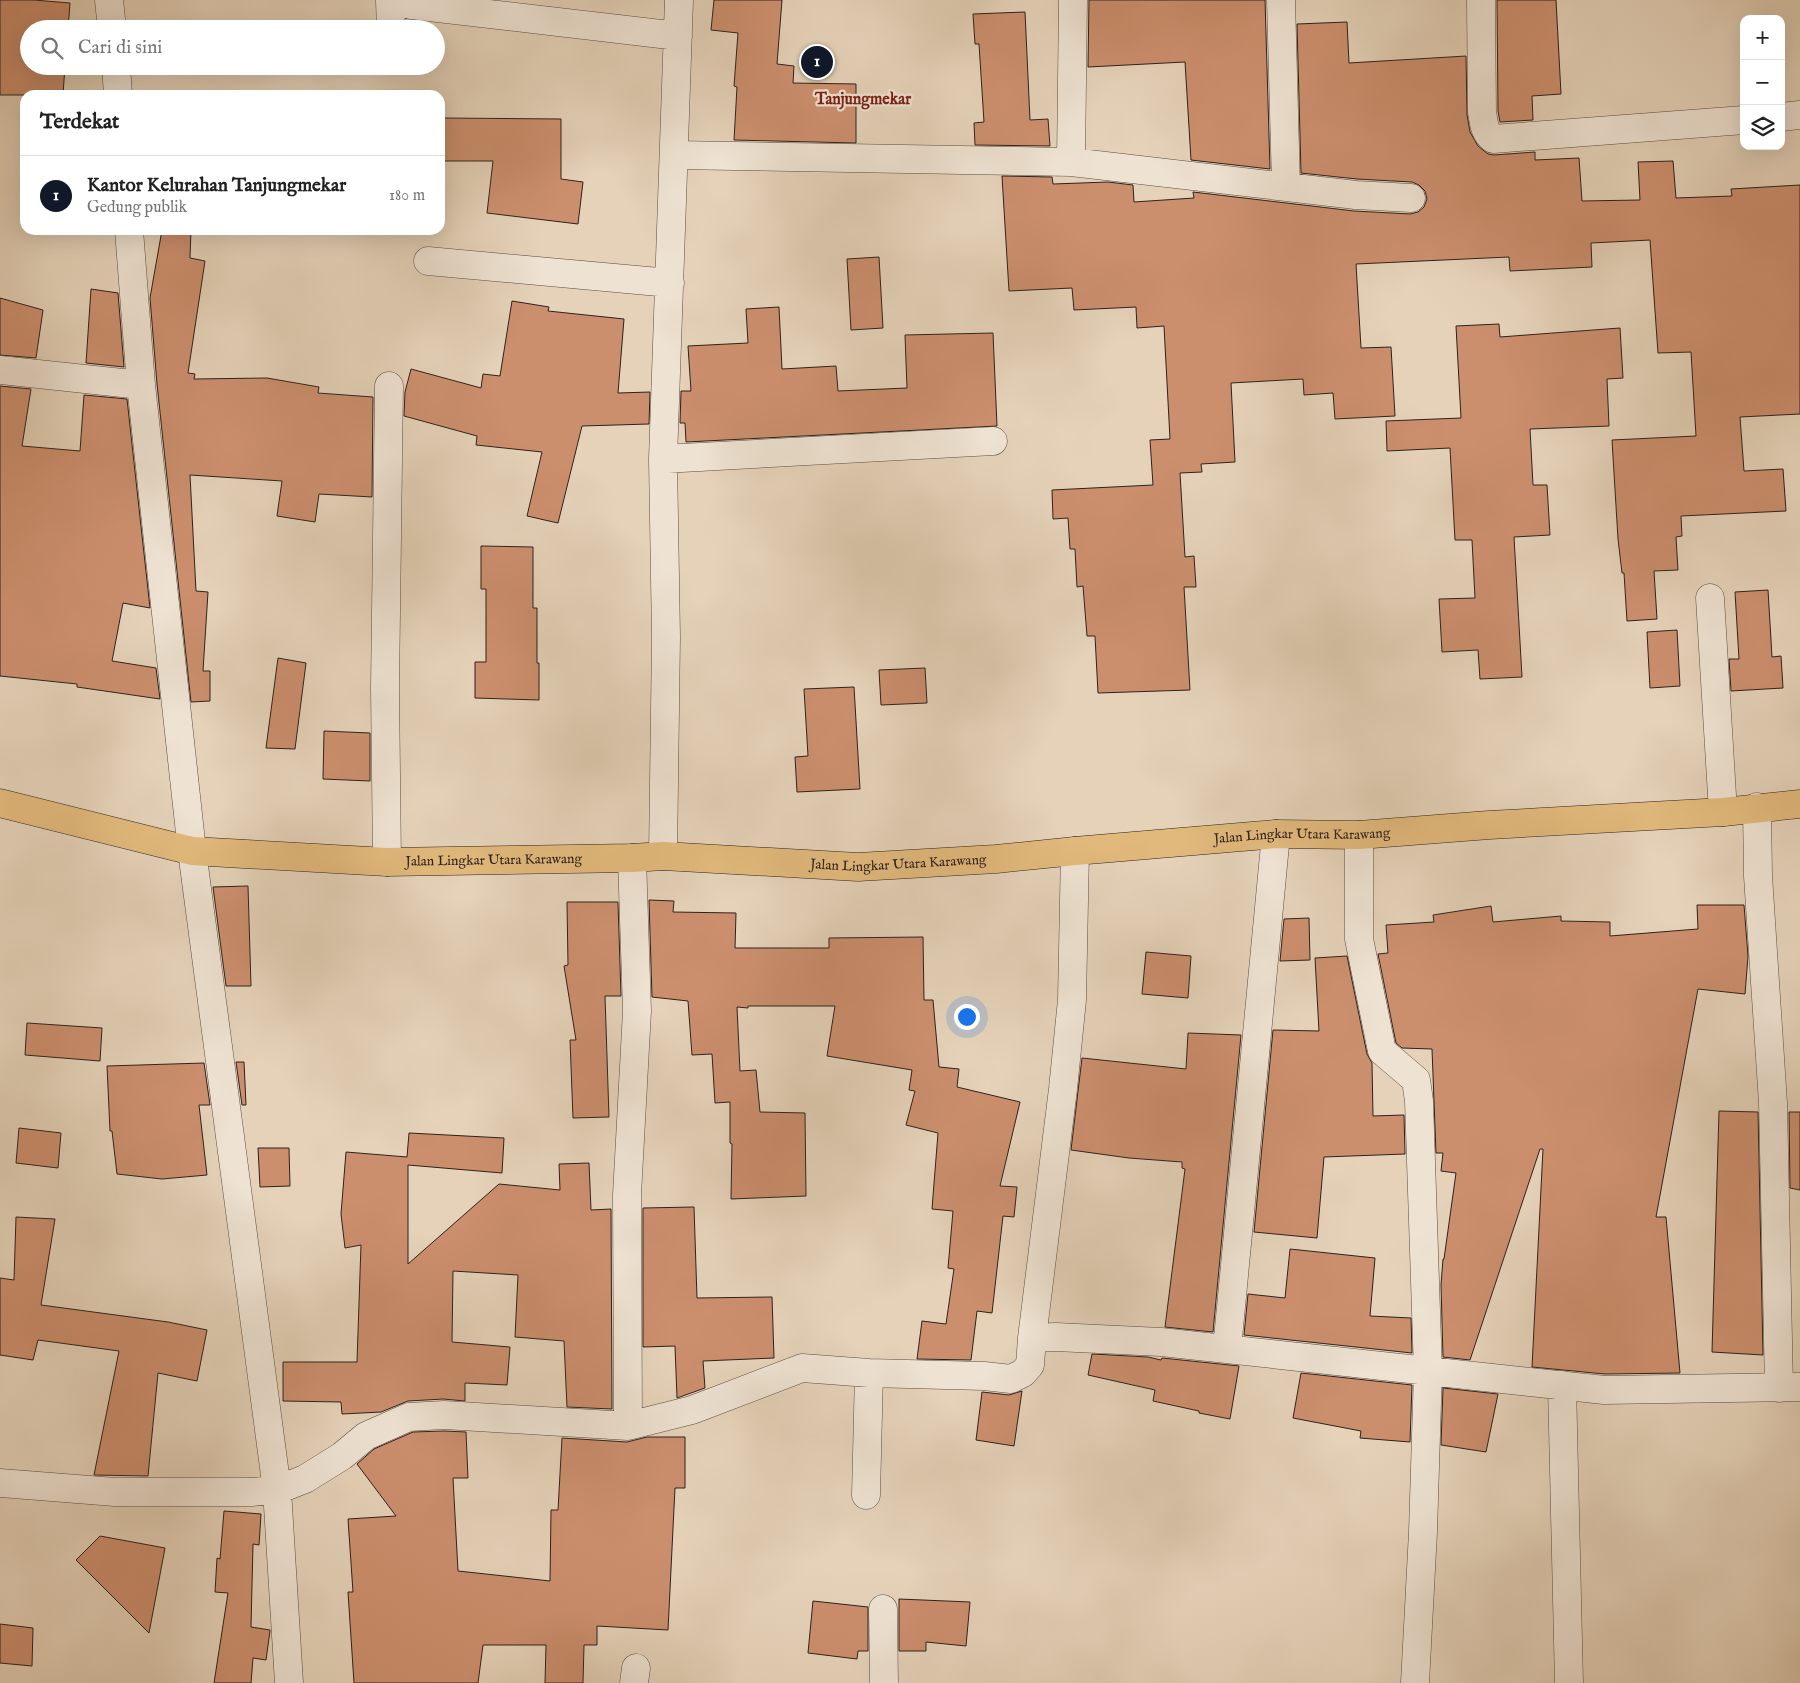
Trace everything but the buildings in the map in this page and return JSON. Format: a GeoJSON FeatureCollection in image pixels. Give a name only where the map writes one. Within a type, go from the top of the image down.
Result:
{"type":"FeatureCollection","features":[{"type":"Feature","properties":{"kind":"main road","name":"Jalan Lingkar Utara Karawang"},"geometry":{"type":"LineString","coordinates":[[0,803],[192,851],[387,862],[663,856],[858,867],[996,859],[1276,834],[1359,835],[1499,824],[1723,812],[1800,804]]}},
{"type":"Feature","properties":{"kind":"street"},"geometry":{"type":"LineString","coordinates":[[109,0],[111,20]]}},
{"type":"Feature","properties":{"kind":"street"},"geometry":{"type":"LineString","coordinates":[[391,20],[390,0],[412,5],[678,36]]}},
{"type":"Feature","properties":{"kind":"street"},"geometry":{"type":"LineString","coordinates":[[663,856],[666,637],[663,459],[679,0]]}},
{"type":"Feature","properties":{"kind":"street"},"geometry":{"type":"LineString","coordinates":[[1071,162],[1073,0]]}},
{"type":"Feature","properties":{"kind":"street"},"geometry":{"type":"LineString","coordinates":[[1281,0],[1286,186]]}},
{"type":"Feature","properties":{"kind":"street"},"geometry":{"type":"LineString","coordinates":[[1481,0],[1482,112],[1485,129],[1493,139],[1740,120]]}},
{"type":"Feature","properties":{"kind":"street"},"geometry":{"type":"LineString","coordinates":[[117,75],[118,90]]}},
{"type":"Feature","properties":{"kind":"street"},"geometry":{"type":"LineString","coordinates":[[1785,117],[1800,115]]}},
{"type":"Feature","properties":{"kind":"street"},"geometry":{"type":"LineString","coordinates":[[674,155],[1071,162],[1286,186],[1356,196],[1411,198]]}},
{"type":"Feature","properties":{"kind":"street"},"geometry":{"type":"LineString","coordinates":[[129,235],[141,385],[192,851],[277,1490],[289,1683]]}},
{"type":"Feature","properties":{"kind":"street"},"geometry":{"type":"LineString","coordinates":[[428,261],[670,282]]}},
{"type":"Feature","properties":{"kind":"street"},"geometry":{"type":"LineString","coordinates":[[0,370],[141,385]]}},
{"type":"Feature","properties":{"kind":"street"},"geometry":{"type":"LineString","coordinates":[[387,862],[385,688],[389,386]]}},
{"type":"Feature","properties":{"kind":"street"},"geometry":{"type":"LineString","coordinates":[[663,459],[993,441]]}},
{"type":"Feature","properties":{"kind":"street"},"geometry":{"type":"LineString","coordinates":[[1710,598],[1723,812]]}},
{"type":"Feature","properties":{"kind":"street"},"geometry":{"type":"LineString","coordinates":[[1032,1338],[1056,1337],[1161,1342],[1604,1390],[1790,1388],[1758,876],[1757,807]]}},
{"type":"Feature","properties":{"kind":"street"},"geometry":{"type":"LineString","coordinates":[[1227,1349],[1276,834]]}},
{"type":"Feature","properties":{"kind":"street"},"geometry":{"type":"LineString","coordinates":[[1359,835],[1359,939],[1382,1051],[1416,1080],[1419,1101],[1428,1370],[1423,1532],[1415,1683]]}},
{"type":"Feature","properties":{"kind":"street"},"geometry":{"type":"LineString","coordinates":[[0,1483],[115,1492],[250,1492],[277,1490],[305,1479],[342,1456],[366,1436],[409,1417],[444,1415],[628,1426],[692,1410],[802,1368],[869,1373],[984,1376],[1011,1379],[1023,1373],[1030,1365],[1071,1010],[1075,851]]}},
{"type":"Feature","properties":{"kind":"street"},"geometry":{"type":"LineString","coordinates":[[628,1426],[626,1195],[637,1011],[632,858]]}},
{"type":"Feature","properties":{"kind":"street"},"geometry":{"type":"LineString","coordinates":[[866,1495],[869,1373]]}},
{"type":"Feature","properties":{"kind":"street"},"geometry":{"type":"LineString","coordinates":[[1562,1385],[1569,1683]]}},
{"type":"Feature","properties":{"kind":"street"},"geometry":{"type":"LineString","coordinates":[[883,1609],[884,1683]]}},
{"type":"Feature","properties":{"kind":"place","name":"Kantor Kelurahan Tanjungmekar"},"geometry":{"type":"Point","coordinates":[817,62]}},
{"type":"Feature","properties":{"kind":"district","name":"Tanjungmekar"},"geometry":{"type":"Point","coordinates":[863,100]}}]}
